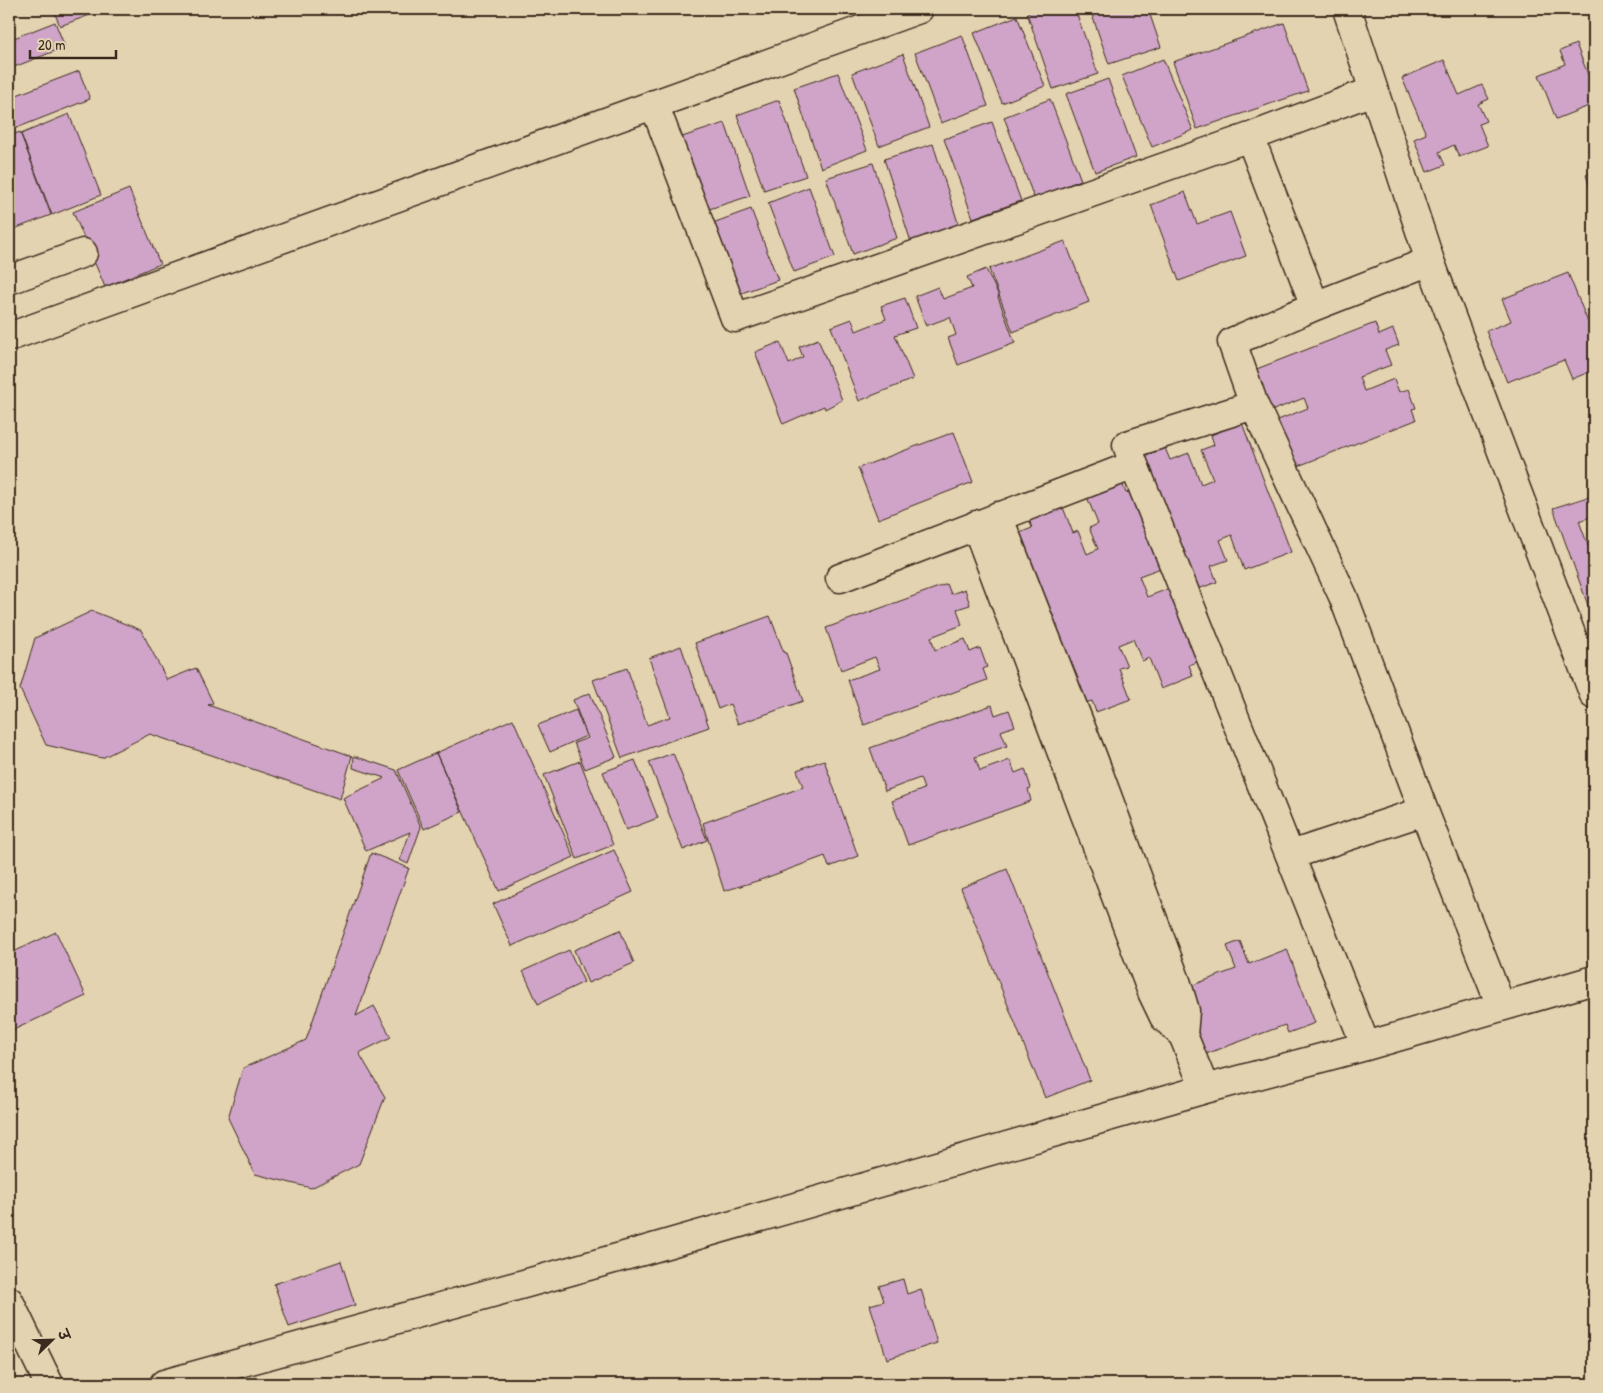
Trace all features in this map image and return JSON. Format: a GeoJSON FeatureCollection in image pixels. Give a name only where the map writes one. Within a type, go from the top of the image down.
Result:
{"type":"FeatureCollection","features":[{"type":"Feature","properties":{"kind":"street"},"geometry":{"type":"LineString","coordinates":[[9,337],[919,9]]}},
{"type":"Feature","properties":{"kind":"street"},"geometry":{"type":"LineString","coordinates":[[1347,9],[1430,261],[1594,695]]}},
{"type":"Feature","properties":{"kind":"street"},"geometry":{"type":"LineString","coordinates":[[654,104],[734,318],[1250,137],[1373,91]]}},
{"type":"Feature","properties":{"kind":"street"},"geometry":{"type":"LineString","coordinates":[[1250,137],[1315,306]]}},
{"type":"Feature","properties":{"kind":"street"},"geometry":{"type":"LineString","coordinates":[[9,280],[84,253]]}},
{"type":"Feature","properties":{"kind":"street"},"geometry":{"type":"LineString","coordinates":[[1430,261],[1315,306],[1232,342],[1254,405],[1343,596],[1424,811],[1501,1006]]}},
{"type":"Feature","properties":{"kind":"street"},"geometry":{"type":"LineString","coordinates":[[1254,405],[1127,445],[1366,1046]]}},
{"type":"Feature","properties":{"kind":"street"},"geometry":{"type":"LineString","coordinates":[[840,578],[1134,465]]}},
{"type":"Feature","properties":{"kind":"street"},"geometry":{"type":"LineString","coordinates":[[987,521],[1152,992],[1164,1017],[1183,1035],[1205,1089]]}},
{"type":"Feature","properties":{"kind":"street"},"geometry":{"type":"LineString","coordinates":[[1291,855],[1424,811]]}},
{"type":"Feature","properties":{"kind":"street"},"geometry":{"type":"LineString","coordinates":[[164,1384],[646,1250],[1205,1089],[1366,1046],[1594,980]]}},
{"type":"Feature","properties":{"kind":"street"},"geometry":{"type":"LineString","coordinates":[[9,1301],[48,1384]]}},
{"type":"Feature","properties":{"kind":"building"},"geometry":{"type":"Polygon","coordinates":[[[53,9],[106,9],[60,26],[53,9]]]}},
{"type":"Feature","properties":{"kind":"building"},"geometry":{"type":"Polygon","coordinates":[[[1039,9],[1075,9],[1098,74],[1053,89],[1027,13],[1039,9]]]}},
{"type":"Feature","properties":{"kind":"building"},"geometry":{"type":"Polygon","coordinates":[[[1090,9],[1148,9],[1161,47],[1109,64],[1090,9]]]}},
{"type":"Feature","properties":{"kind":"building"},"geometry":{"type":"Polygon","coordinates":[[[1017,16],[1045,86],[1002,103],[974,33],[1017,16]]]}},
{"type":"Feature","properties":{"kind":"building"},"geometry":{"type":"Polygon","coordinates":[[[55,22],[65,47],[9,69],[9,40],[55,22]]]}},
{"type":"Feature","properties":{"kind":"building"},"geometry":{"type":"Polygon","coordinates":[[[1284,23],[1308,91],[1197,129],[1173,62],[1284,23]]]}},
{"type":"Feature","properties":{"kind":"building"},"geometry":{"type":"Polygon","coordinates":[[[962,35],[988,106],[941,123],[915,53],[962,35]]]}},
{"type":"Feature","properties":{"kind":"building"},"geometry":{"type":"Polygon","coordinates":[[[1576,44],[1594,90],[1594,104],[1556,119],[1539,75],[1565,64],[1560,51],[1576,44]]]}},
{"type":"Feature","properties":{"kind":"building"},"geometry":{"type":"Polygon","coordinates":[[[903,54],[929,127],[879,146],[852,73],[903,54]]]}},
{"type":"Feature","properties":{"kind":"building"},"geometry":{"type":"Polygon","coordinates":[[[1163,59],[1193,130],[1152,147],[1122,76],[1163,59]]]}},
{"type":"Feature","properties":{"kind":"building"},"geometry":{"type":"Polygon","coordinates":[[[1444,60],[1459,95],[1482,85],[1489,99],[1478,104],[1486,121],[1479,124],[1488,146],[1459,157],[1454,145],[1439,152],[1445,165],[1427,172],[1414,139],[1426,134],[1402,78],[1444,60]]]}},
{"type":"Feature","properties":{"kind":"building"},"geometry":{"type":"Polygon","coordinates":[[[79,71],[90,99],[9,131],[9,98],[79,71]]]}},
{"type":"Feature","properties":{"kind":"building"},"geometry":{"type":"Polygon","coordinates":[[[838,73],[867,150],[821,168],[794,88],[838,73]]]}},
{"type":"Feature","properties":{"kind":"building"},"geometry":{"type":"Polygon","coordinates":[[[1108,79],[1136,157],[1095,172],[1066,94],[1108,79]]]}},
{"type":"Feature","properties":{"kind":"building"},"geometry":{"type":"Polygon","coordinates":[[[1050,99],[1081,180],[1034,198],[1004,117],[1050,99]]]}},
{"type":"Feature","properties":{"kind":"building"},"geometry":{"type":"Polygon","coordinates":[[[779,100],[806,176],[764,190],[737,115],[779,100]]]}},
{"type":"Feature","properties":{"kind":"building"},"geometry":{"type":"Polygon","coordinates":[[[69,114],[101,195],[52,215],[21,134],[69,114]]]}},
{"type":"Feature","properties":{"kind":"building"},"geometry":{"type":"Polygon","coordinates":[[[992,122],[1021,201],[973,218],[944,139],[992,122]]]}},
{"type":"Feature","properties":{"kind":"building"},"geometry":{"type":"Polygon","coordinates":[[[725,123],[750,196],[703,211],[679,138],[725,123]]]}},
{"type":"Feature","properties":{"kind":"building"},"geometry":{"type":"Polygon","coordinates":[[[20,132],[51,215],[9,231],[9,136],[20,132]]]}},
{"type":"Feature","properties":{"kind":"building"},"geometry":{"type":"Polygon","coordinates":[[[933,144],[960,229],[912,245],[884,159],[933,144]]]}},
{"type":"Feature","properties":{"kind":"building"},"geometry":{"type":"Polygon","coordinates":[[[873,163],[897,238],[853,254],[826,178],[873,163]]]}},
{"type":"Feature","properties":{"kind":"building"},"geometry":{"type":"Polygon","coordinates":[[[1594,172],[1594,200],[1586,175],[1594,172]]]}},
{"type":"Feature","properties":{"kind":"building"},"geometry":{"type":"Polygon","coordinates":[[[809,187],[835,257],[794,272],[768,203],[809,187]]]}},
{"type":"Feature","properties":{"kind":"building"},"geometry":{"type":"Polygon","coordinates":[[[129,189],[160,264],[105,287],[73,212],[129,189]]]}},
{"type":"Feature","properties":{"kind":"building"},"geometry":{"type":"Polygon","coordinates":[[[1185,192],[1197,224],[1230,212],[1246,256],[1179,281],[1151,205],[1185,192]]]}},
{"type":"Feature","properties":{"kind":"building"},"geometry":{"type":"Polygon","coordinates":[[[751,209],[778,280],[736,295],[710,224],[751,209]]]}},
{"type":"Feature","properties":{"kind":"building"},"geometry":{"type":"Polygon","coordinates":[[[1065,241],[1089,302],[1013,332],[989,269],[1065,241]]]}},
{"type":"Feature","properties":{"kind":"building"},"geometry":{"type":"Polygon","coordinates":[[[986,269],[999,296],[1015,343],[958,365],[948,338],[956,335],[950,317],[926,326],[915,296],[938,287],[943,299],[972,288],[967,277],[986,269]]]}},
{"type":"Feature","properties":{"kind":"building"},"geometry":{"type":"Polygon","coordinates":[[[1568,273],[1594,337],[1594,370],[1572,379],[1564,360],[1507,382],[1486,331],[1511,321],[1502,299],[1568,273]]]}},
{"type":"Feature","properties":{"kind":"building"},"geometry":{"type":"Polygon","coordinates":[[[905,298],[916,328],[895,335],[913,379],[859,401],[831,327],[852,319],[856,331],[886,319],[881,306],[905,298]]]}},
{"type":"Feature","properties":{"kind":"building"},"geometry":{"type":"Polygon","coordinates":[[[1375,323],[1379,335],[1393,329],[1399,345],[1385,350],[1391,365],[1359,377],[1364,391],[1394,379],[1399,392],[1409,389],[1416,408],[1412,409],[1416,420],[1293,468],[1273,440],[1284,436],[1278,420],[1308,408],[1304,398],[1271,411],[1266,396],[1257,399],[1254,370],[1375,323]]]}},
{"type":"Feature","properties":{"kind":"building"},"geometry":{"type":"Polygon","coordinates":[[[818,339],[842,400],[825,409],[824,406],[783,424],[755,352],[780,342],[789,364],[803,357],[799,347],[818,339]]]}},
{"type":"Feature","properties":{"kind":"building"},"geometry":{"type":"Polygon","coordinates":[[[1242,423],[1291,552],[1244,570],[1232,535],[1220,540],[1228,560],[1211,566],[1217,582],[1190,592],[1139,458],[1165,448],[1170,460],[1189,453],[1201,484],[1213,479],[1201,450],[1214,445],[1211,435],[1242,423]]]}},
{"type":"Feature","properties":{"kind":"building"},"geometry":{"type":"Polygon","coordinates":[[[954,432],[973,482],[878,519],[858,468],[954,432]]]}},
{"type":"Feature","properties":{"kind":"building"},"geometry":{"type":"Polygon","coordinates":[[[1122,483],[1126,493],[1142,487],[1169,565],[1139,576],[1147,597],[1178,585],[1205,659],[1189,665],[1193,676],[1161,689],[1149,658],[1142,661],[1133,639],[1118,645],[1127,666],[1119,668],[1131,699],[1096,712],[1092,701],[1085,703],[1017,534],[1032,528],[1029,519],[1062,505],[1073,533],[1078,531],[1087,554],[1098,549],[1089,528],[1098,524],[1087,497],[1122,483]]]}},
{"type":"Feature","properties":{"kind":"building"},"geometry":{"type":"Polygon","coordinates":[[[1594,495],[1594,516],[1579,521],[1594,562],[1594,622],[1553,508],[1594,495]]]}},
{"type":"Feature","properties":{"kind":"building"},"geometry":{"type":"Polygon","coordinates":[[[947,584],[951,594],[965,589],[970,605],[957,609],[962,625],[931,637],[935,650],[965,639],[970,652],[980,648],[987,667],[983,669],[987,680],[864,725],[848,680],[880,669],[875,657],[841,670],[826,628],[947,584]]]}},
{"type":"Feature","properties":{"kind":"building"},"geometry":{"type":"Polygon","coordinates":[[[92,611],[141,630],[167,680],[196,668],[213,703],[208,705],[352,756],[340,799],[150,734],[102,758],[46,745],[20,689],[35,638],[92,611]]]}},
{"type":"Feature","properties":{"kind":"building"},"geometry":{"type":"Polygon","coordinates":[[[770,616],[784,653],[786,653],[803,701],[738,724],[730,704],[718,709],[695,643],[770,616]]]}},
{"type":"Feature","properties":{"kind":"building"},"geometry":{"type":"Polygon","coordinates":[[[681,646],[709,727],[622,758],[593,680],[627,668],[647,725],[670,717],[649,658],[681,646]]]}},
{"type":"Feature","properties":{"kind":"building"},"geometry":{"type":"Polygon","coordinates":[[[590,693],[616,757],[585,769],[574,743],[588,738],[573,700],[590,693]]]}},
{"type":"Feature","properties":{"kind":"building"},"geometry":{"type":"Polygon","coordinates":[[[992,705],[995,715],[1009,710],[1015,726],[1001,731],[1007,746],[975,757],[980,771],[1010,760],[1015,773],[1025,769],[1031,788],[1028,789],[1031,801],[908,845],[892,801],[924,789],[920,778],[885,791],[870,748],[992,705]]]}},
{"type":"Feature","properties":{"kind":"building"},"geometry":{"type":"Polygon","coordinates":[[[576,710],[586,736],[550,752],[538,725],[576,710]]]}},
{"type":"Feature","properties":{"kind":"building"},"geometry":{"type":"Polygon","coordinates":[[[513,719],[574,857],[499,891],[436,753],[513,719]]]}},
{"type":"Feature","properties":{"kind":"building"},"geometry":{"type":"Polygon","coordinates":[[[436,753],[462,812],[424,829],[398,770],[436,753]]]}},
{"type":"Feature","properties":{"kind":"building"},"geometry":{"type":"Polygon","coordinates":[[[673,753],[707,840],[683,850],[649,762],[673,753]]]}},
{"type":"Feature","properties":{"kind":"building"},"geometry":{"type":"Polygon","coordinates":[[[354,756],[396,770],[421,827],[408,864],[400,860],[410,832],[366,851],[343,798],[385,778],[353,768],[354,756]]]}},
{"type":"Feature","properties":{"kind":"building"},"geometry":{"type":"Polygon","coordinates":[[[635,760],[658,818],[626,830],[603,772],[635,760]]]}},
{"type":"Feature","properties":{"kind":"building"},"geometry":{"type":"Polygon","coordinates":[[[824,760],[858,856],[829,867],[825,856],[724,891],[703,823],[803,787],[797,770],[824,760]]]}},
{"type":"Feature","properties":{"kind":"building"},"geometry":{"type":"Polygon","coordinates":[[[580,761],[613,845],[577,859],[544,775],[580,761]]]}},
{"type":"Feature","properties":{"kind":"building"},"geometry":{"type":"Polygon","coordinates":[[[614,850],[633,892],[512,946],[493,904],[614,850]]]}},
{"type":"Feature","properties":{"kind":"building"},"geometry":{"type":"Polygon","coordinates":[[[371,853],[409,868],[356,1016],[374,1006],[391,1037],[359,1053],[385,1097],[359,1164],[311,1188],[255,1174],[228,1118],[243,1068],[306,1040],[371,853]]]}},
{"type":"Feature","properties":{"kind":"building"},"geometry":{"type":"Polygon","coordinates":[[[1007,869],[1090,1080],[1045,1098],[961,888],[1007,869]]]}},
{"type":"Feature","properties":{"kind":"building"},"geometry":{"type":"Polygon","coordinates":[[[620,930],[634,963],[588,983],[574,950],[620,930]]]}},
{"type":"Feature","properties":{"kind":"building"},"geometry":{"type":"Polygon","coordinates":[[[56,932],[86,996],[9,1032],[9,954],[56,932]]]}},
{"type":"Feature","properties":{"kind":"building"},"geometry":{"type":"Polygon","coordinates":[[[1240,941],[1249,964],[1287,949],[1315,1023],[1288,1033],[1285,1025],[1206,1054],[1182,989],[1236,969],[1227,946],[1240,941]]]}},
{"type":"Feature","properties":{"kind":"building"},"geometry":{"type":"Polygon","coordinates":[[[569,950],[584,982],[538,1004],[523,971],[569,950]]]}},
{"type":"Feature","properties":{"kind":"building"},"geometry":{"type":"Polygon","coordinates":[[[341,1261],[355,1305],[289,1327],[274,1284],[341,1261]]]}},
{"type":"Feature","properties":{"kind":"building"},"geometry":{"type":"Polygon","coordinates":[[[903,1279],[907,1294],[921,1289],[937,1343],[887,1359],[870,1305],[884,1301],[879,1286],[903,1279]]]}}]}
